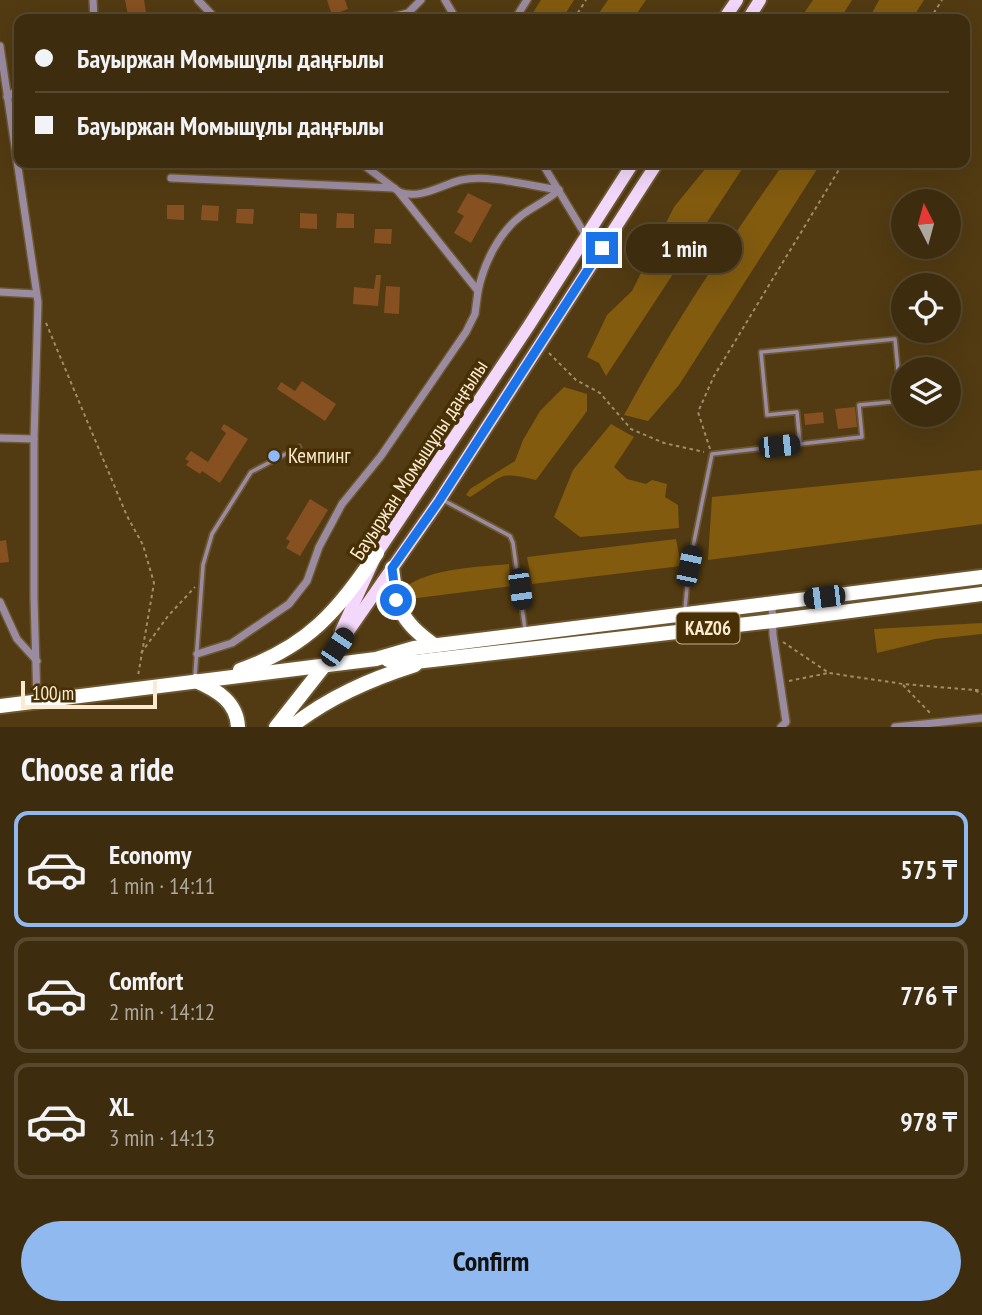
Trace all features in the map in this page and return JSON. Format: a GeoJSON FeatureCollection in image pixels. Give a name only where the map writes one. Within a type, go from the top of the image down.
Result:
{"type":"FeatureCollection","features":[{"type":"Feature","properties":{"kind":"highway"},"geometry":{"type":"LineString","coordinates":[[195,680],[260,663],[305,638],[332,614],[377,553]]}},
{"type":"Feature","properties":{"kind":"highway"},"geometry":{"type":"LineString","coordinates":[[291,727],[342,693],[434,652],[404,619],[396,600],[392,568]]}},
{"type":"Feature","properties":{"kind":"highway","name":"KАZ06"},"geometry":{"type":"LineString","coordinates":[[0,706],[376,659],[415,662],[434,652],[526,635],[982,577]]}},
{"type":"Feature","properties":{"kind":"highway","name":"KАZ06"},"geometry":{"type":"LineString","coordinates":[[434,652],[773,628],[982,594]]}},
{"type":"Feature","properties":{"kind":"highway"},"geometry":{"type":"LineString","coordinates":[[276,727],[324,666]]}},
{"type":"Feature","properties":{"kind":"highway"},"geometry":{"type":"LineString","coordinates":[[195,680],[215,689],[225,698],[234,709],[238,727]]}},
{"type":"Feature","properties":{"kind":"main road","name":"Бауыржан Момышұлы даңғылы"},"geometry":{"type":"LineString","coordinates":[[324,666],[377,553],[500,371],[630,168]]}},
{"type":"Feature","properties":{"kind":"main road","name":"Бауыржан Момышұлы даңғылы"},"geometry":{"type":"LineString","coordinates":[[324,666],[440,499],[654,168]]}},
{"type":"Feature","properties":{"kind":"street"},"geometry":{"type":"LineString","coordinates":[[198,0],[211,14]]}},
{"type":"Feature","properties":{"kind":"street"},"geometry":{"type":"LineString","coordinates":[[404,14],[421,0]]}},
{"type":"Feature","properties":{"kind":"street"},"geometry":{"type":"LineString","coordinates":[[0,46],[14,140]]}},
{"type":"Feature","properties":{"kind":"street"},"geometry":{"type":"LineString","coordinates":[[8,97],[14,93]]}},
{"type":"Feature","properties":{"kind":"street"},"geometry":{"type":"LineString","coordinates":[[18,168],[36,298],[34,599],[37,701]]}},
{"type":"Feature","properties":{"kind":"street"},"geometry":{"type":"LineString","coordinates":[[367,168],[407,195],[420,194],[463,180],[479,179],[559,190]]}},
{"type":"Feature","properties":{"kind":"street"},"geometry":{"type":"LineString","coordinates":[[545,168],[586,236],[602,248]]}},
{"type":"Feature","properties":{"kind":"street"},"geometry":{"type":"LineString","coordinates":[[171,178],[396,190],[478,291]]}},
{"type":"Feature","properties":{"kind":"street"},"geometry":{"type":"LineString","coordinates":[[197,654],[232,643],[289,604],[307,581],[319,547],[342,504],[382,456],[466,332],[475,314],[482,270],[501,237],[519,217],[547,201],[559,190]]}},
{"type":"Feature","properties":{"kind":"street"},"geometry":{"type":"LineString","coordinates":[[0,292],[36,298]]}},
{"type":"Feature","properties":{"kind":"street"},"geometry":{"type":"LineString","coordinates":[[0,438],[34,439]]}},
{"type":"Feature","properties":{"kind":"street"},"geometry":{"type":"LineString","coordinates":[[0,602],[17,639],[37,661]]}},
{"type":"Feature","properties":{"kind":"street"},"geometry":{"type":"LineString","coordinates":[[772,604],[786,726]]}},
{"type":"Feature","properties":{"kind":"street"},"geometry":{"type":"LineString","coordinates":[[895,727],[939,722],[955,724],[982,718]]}},
{"type":"Feature","properties":{"kind":"lane"},"geometry":{"type":"LineString","coordinates":[[685,615],[689,566],[712,454],[862,437],[859,405],[901,401],[895,339],[761,352],[767,415],[797,412],[800,444]]}},
{"type":"Feature","properties":{"kind":"lane"},"geometry":{"type":"LineString","coordinates":[[195,680],[203,565],[212,534],[251,472],[299,447]]}},
{"type":"Feature","properties":{"kind":"lane"},"geometry":{"type":"LineString","coordinates":[[440,499],[510,536],[526,635]]}},
{"type":"Feature","properties":{"kind":"path"},"geometry":{"type":"LineString","coordinates":[[712,454],[698,412],[703,400],[714,376],[841,168]]}},
{"type":"Feature","properties":{"kind":"path"},"geometry":{"type":"LineString","coordinates":[[36,298],[127,516],[143,545],[154,583],[140,654],[137,688]]}},
{"type":"Feature","properties":{"kind":"path"},"geometry":{"type":"LineString","coordinates":[[541,344],[576,380],[600,393],[631,429],[664,443],[712,454]]}},
{"type":"Feature","properties":{"kind":"path"},"geometry":{"type":"LineString","coordinates":[[140,654],[168,616],[202,580]]}},
{"type":"Feature","properties":{"kind":"path"},"geometry":{"type":"LineString","coordinates":[[773,628],[829,673]]}},
{"type":"Feature","properties":{"kind":"path"},"geometry":{"type":"LineString","coordinates":[[781,683],[829,673],[982,692]]}},
{"type":"Feature","properties":{"kind":"path"},"geometry":{"type":"LineString","coordinates":[[903,684],[939,722]]}},
{"type":"Feature","properties":{"kind":"shaded area"},"geometry":{"type":"Polygon","coordinates":[[[541,0],[574,0],[565,14],[532,14],[541,0]]]}},
{"type":"Feature","properties":{"kind":"shaded area"},"geometry":{"type":"Polygon","coordinates":[[[608,0],[646,0],[636,14],[598,14],[608,0]]]}},
{"type":"Feature","properties":{"kind":"shaded area"},"geometry":{"type":"Polygon","coordinates":[[[813,0],[852,0],[843,14],[803,14],[813,0]]]}},
{"type":"Feature","properties":{"kind":"shaded area"},"geometry":{"type":"Polygon","coordinates":[[[879,0],[924,0],[915,14],[872,14],[879,0]]]}},
{"type":"Feature","properties":{"kind":"shaded area"},"geometry":{"type":"Polygon","coordinates":[[[706,168],[743,168],[606,376],[599,363],[587,357],[607,315],[632,291],[674,207],[706,168]]]}},
{"type":"Feature","properties":{"kind":"shaded area"},"geometry":{"type":"Polygon","coordinates":[[[781,168],[818,168],[679,385],[648,421],[624,415],[661,350],[781,168]]]}},
{"type":"Feature","properties":{"kind":"shaded area"},"geometry":{"type":"Polygon","coordinates":[[[564,387],[587,394],[587,411],[536,480],[500,477],[470,497],[466,495],[470,489],[515,461],[523,440],[540,411],[564,387]]]}},
{"type":"Feature","properties":{"kind":"shaded area"},"geometry":{"type":"Polygon","coordinates":[[[611,424],[634,437],[614,467],[627,479],[646,484],[652,480],[667,484],[665,497],[678,505],[679,528],[580,537],[554,517],[573,470],[611,424]]]}},
{"type":"Feature","properties":{"kind":"shaded area"},"geometry":{"type":"Polygon","coordinates":[[[982,470],[982,524],[708,560],[712,497],[982,470]]]}},
{"type":"Feature","properties":{"kind":"shaded area"},"geometry":{"type":"Polygon","coordinates":[[[676,539],[681,566],[532,584],[527,557],[676,539]]]}},
{"type":"Feature","properties":{"kind":"shaded area"},"geometry":{"type":"Polygon","coordinates":[[[509,564],[511,586],[402,600],[396,594],[421,578],[449,570],[509,564]]]}},
{"type":"Feature","properties":{"kind":"shaded area"},"geometry":{"type":"Polygon","coordinates":[[[982,623],[982,634],[935,639],[877,653],[874,629],[982,623]]]}},
{"type":"Feature","properties":{"kind":"building"},"geometry":{"type":"Polygon","coordinates":[[[125,0],[144,0],[146,12],[128,14],[125,0]]]}},
{"type":"Feature","properties":{"kind":"building"},"geometry":{"type":"Polygon","coordinates":[[[327,0],[345,0],[348,9],[332,14],[327,0]]]}},
{"type":"Feature","properties":{"kind":"building"},"geometry":{"type":"Polygon","coordinates":[[[468,193],[492,205],[471,243],[454,233],[464,216],[457,212],[468,193]]]}},
{"type":"Feature","properties":{"kind":"building"},"geometry":{"type":"Polygon","coordinates":[[[167,205],[184,205],[184,220],[167,219],[167,205]]]}},
{"type":"Feature","properties":{"kind":"building"},"geometry":{"type":"Polygon","coordinates":[[[202,205],[219,206],[218,221],[201,220],[202,205]]]}},
{"type":"Feature","properties":{"kind":"building"},"geometry":{"type":"Polygon","coordinates":[[[237,209],[254,209],[253,224],[236,223],[237,209]]]}},
{"type":"Feature","properties":{"kind":"building"},"geometry":{"type":"Polygon","coordinates":[[[300,213],[317,214],[317,229],[300,228],[300,213]]]}},
{"type":"Feature","properties":{"kind":"building"},"geometry":{"type":"Polygon","coordinates":[[[337,213],[354,214],[354,228],[336,228],[337,213]]]}},
{"type":"Feature","properties":{"kind":"building"},"geometry":{"type":"Polygon","coordinates":[[[375,229],[392,229],[391,244],[374,243],[375,229]]]}},
{"type":"Feature","properties":{"kind":"building"},"geometry":{"type":"Polygon","coordinates":[[[376,275],[381,275],[378,306],[353,304],[354,287],[374,289],[376,275]]]}},
{"type":"Feature","properties":{"kind":"building"},"geometry":{"type":"Polygon","coordinates":[[[386,286],[400,287],[399,314],[384,313],[386,286]]]}},
{"type":"Feature","properties":{"kind":"building"},"geometry":{"type":"Polygon","coordinates":[[[302,381],[336,404],[325,421],[277,389],[281,382],[295,391],[302,381]]]}},
{"type":"Feature","properties":{"kind":"building"},"geometry":{"type":"Polygon","coordinates":[[[855,407],[857,427],[838,429],[835,409],[855,407]]]}},
{"type":"Feature","properties":{"kind":"building"},"geometry":{"type":"Polygon","coordinates":[[[823,412],[824,423],[805,425],[804,414],[823,412]]]}},
{"type":"Feature","properties":{"kind":"building"},"geometry":{"type":"Polygon","coordinates":[[[224,424],[248,439],[220,483],[202,471],[200,474],[186,465],[189,461],[185,459],[191,451],[208,462],[226,433],[221,429],[224,424]]]}},
{"type":"Feature","properties":{"kind":"building"},"geometry":{"type":"Polygon","coordinates":[[[310,499],[328,510],[300,556],[286,548],[290,541],[286,539],[310,499]]]}},
{"type":"Feature","properties":{"kind":"building"},"geometry":{"type":"Polygon","coordinates":[[[6,540],[9,562],[0,563],[0,541],[6,540]]]}},
{"type":"Feature","properties":{"kind":"place","name":"Кемпинг"},"geometry":{"type":"Point","coordinates":[274,456]}},
{"type":"Feature","properties":{"kind":"route"},"geometry":{"type":"LineString","coordinates":[[396,600],[392,568],[439,501],[602,248]]}}]}
